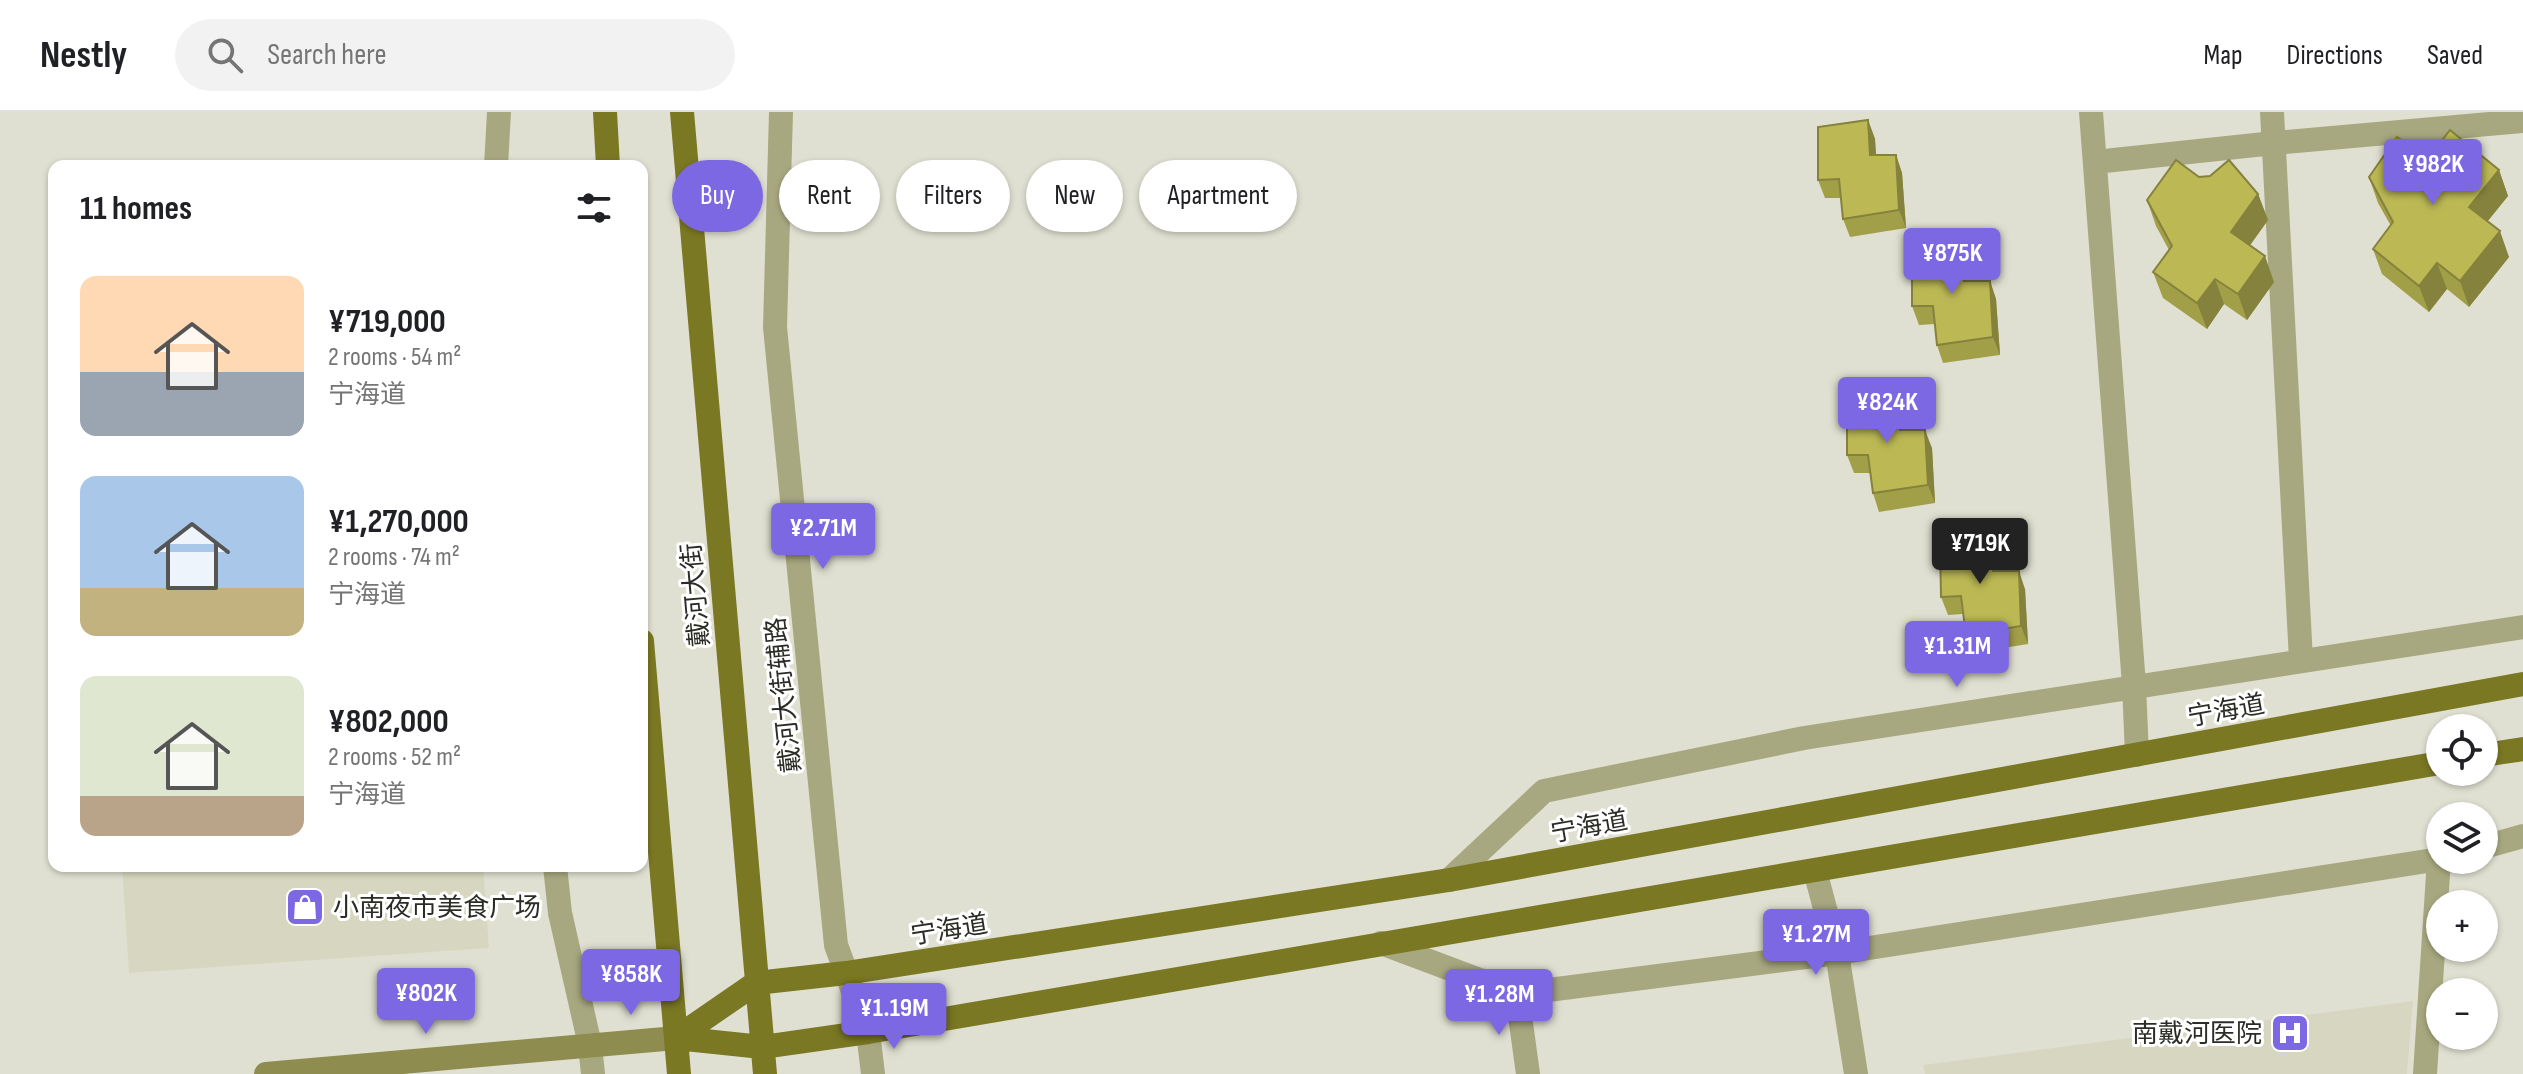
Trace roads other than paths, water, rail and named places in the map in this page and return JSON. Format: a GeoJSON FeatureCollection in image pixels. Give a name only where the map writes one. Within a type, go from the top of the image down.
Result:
{"type":"FeatureCollection","features":[{"type":"Feature","properties":{"kind":"main road"},"geometry":{"type":"LineString","coordinates":[[605,112],[608,160]]}},
{"type":"Feature","properties":{"kind":"main road","name":"戴河大街"},"geometry":{"type":"LineString","coordinates":[[682,112],[765,1074]]}},
{"type":"Feature","properties":{"kind":"main road","name":"宁海道"},"geometry":{"type":"LineString","coordinates":[[676,1038],[756,983],[846,973],[1449,880],[2523,684]]}},
{"type":"Feature","properties":{"kind":"main road"},"geometry":{"type":"LineString","coordinates":[[648,711],[679,1074]]}},
{"type":"Feature","properties":{"kind":"main road"},"geometry":{"type":"LineString","coordinates":[[2498,753],[2523,749]]}},
{"type":"Feature","properties":{"kind":"main road","name":"宁海道"},"geometry":{"type":"LineString","coordinates":[[266,1074],[676,1038],[762,1047],[868,1032],[2426,765]]}},
{"type":"Feature","properties":{"kind":"street"},"geometry":{"type":"LineString","coordinates":[[496,160],[499,112]]}},
{"type":"Feature","properties":{"kind":"street","name":"戴河大街辅路"},"geometry":{"type":"LineString","coordinates":[[781,112],[775,327],[836,945],[868,1032],[873,1074]]}},
{"type":"Feature","properties":{"kind":"street"},"geometry":{"type":"LineString","coordinates":[[2091,112],[2137,755]]}},
{"type":"Feature","properties":{"kind":"street"},"geometry":{"type":"LineString","coordinates":[[2272,112],[2301,660]]}},
{"type":"Feature","properties":{"kind":"street"},"geometry":{"type":"LineString","coordinates":[[2095,162],[2523,121]]}},
{"type":"Feature","properties":{"kind":"street"},"geometry":{"type":"LineString","coordinates":[[1449,880],[1544,791],[1804,738],[2523,627]]}},
{"type":"Feature","properties":{"kind":"street"},"geometry":{"type":"LineString","coordinates":[[2498,843],[2523,836]]}},
{"type":"Feature","properties":{"kind":"street"},"geometry":{"type":"LineString","coordinates":[[1381,943],[1517,994],[1837,953],[2426,861]]}},
{"type":"Feature","properties":{"kind":"street"},"geometry":{"type":"LineString","coordinates":[[1815,871],[1837,953],[1856,1074]]}},
{"type":"Feature","properties":{"kind":"street"},"geometry":{"type":"LineString","coordinates":[[556,872],[560,913],[590,1045],[593,1074]]}},
{"type":"Feature","properties":{"kind":"street"},"geometry":{"type":"LineString","coordinates":[[2425,1074],[2439,874]]}},
{"type":"Feature","properties":{"kind":"street"},"geometry":{"type":"LineString","coordinates":[[1517,994],[1528,1074]]}},
{"type":"Feature","properties":{"kind":"place","name":"小南夜市美食广场"},"geometry":{"type":"Point","coordinates":[305,907]}},
{"type":"Feature","properties":{"kind":"place","name":"南戴河医院"},"geometry":{"type":"Point","coordinates":[2290,1033]}}]}
